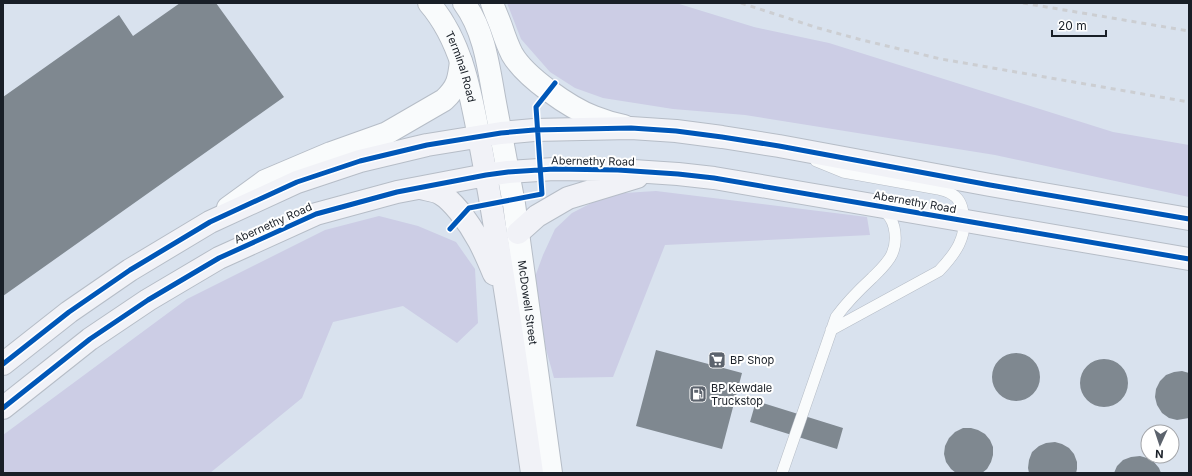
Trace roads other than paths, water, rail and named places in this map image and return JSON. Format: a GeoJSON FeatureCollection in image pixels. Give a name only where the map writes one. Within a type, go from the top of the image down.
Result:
{"type":"FeatureCollection","features":[{"type":"Feature","properties":{"kind":"main road"},"geometry":{"type":"LineString","coordinates":[[3,364],[69,312],[130,270],[210,222],[296,182],[360,161],[428,145],[501,134],[545,130],[631,128],[722,137],[1189,219]]}},
{"type":"Feature","properties":{"kind":"main road"},"geometry":{"type":"LineString","coordinates":[[479,137],[508,311],[532,473]]}},
{"type":"Feature","properties":{"kind":"main road","name":"Abernethy Road"},"geometry":{"type":"LineString","coordinates":[[3,408],[90,339],[148,300],[219,258],[316,214],[416,188],[508,172],[587,169],[678,174],[714,178],[1189,259]]}},
{"type":"Feature","properties":{"kind":"main road"},"geometry":{"type":"LineString","coordinates":[[518,233],[537,216],[568,198],[647,174],[678,174]]}},
{"type":"Feature","properties":{"kind":"main road"},"geometry":{"type":"LineString","coordinates":[[416,188],[436,192],[448,198],[471,225],[483,248],[508,311]]}},
{"type":"Feature","properties":{"kind":"street","name":"Terminal Road"},"geometry":{"type":"LineString","coordinates":[[429,3],[448,30],[456,47],[471,93],[479,137]]}},
{"type":"Feature","properties":{"kind":"street","name":"Terminal Road"},"geometry":{"type":"LineString","coordinates":[[464,3],[468,8],[479,32],[486,56],[501,134]]}},
{"type":"Feature","properties":{"kind":"street"},"geometry":{"type":"LineString","coordinates":[[492,3],[513,56],[526,72],[573,106],[593,117],[611,124],[631,128]]}},
{"type":"Feature","properties":{"kind":"street"},"geometry":{"type":"LineString","coordinates":[[210,222],[265,181],[331,153],[387,133],[444,100],[450,95],[459,79],[461,61]]}},
{"type":"Feature","properties":{"kind":"street","name":"McDowell Street"},"geometry":{"type":"LineString","coordinates":[[501,134],[518,233],[551,473]]}},
{"type":"Feature","properties":{"kind":"lane"},"geometry":{"type":"LineString","coordinates":[[778,146],[843,172],[938,189],[950,193],[958,199],[962,207],[965,221],[964,232],[958,246],[948,262],[939,271],[830,330]]}},
{"type":"Feature","properties":{"kind":"lane"},"geometry":{"type":"LineString","coordinates":[[782,473],[830,330],[836,317],[844,306],[884,265],[895,246],[896,234],[893,222],[889,215],[883,210],[867,204]]}},
{"type":"Feature","properties":{"kind":"railway"},"geometry":{"type":"LineString","coordinates":[[741,3],[818,28],[941,59],[1189,102]]}},
{"type":"Feature","properties":{"kind":"railway"},"geometry":{"type":"LineString","coordinates":[[1023,3],[1189,31]]}},
{"type":"Feature","properties":{"kind":"place","name":"BP Shop"},"geometry":{"type":"Point","coordinates":[717,360]}},
{"type":"Feature","properties":{"kind":"place","name":"BP Kewdale Truckstop"},"geometry":{"type":"Point","coordinates":[698,394]}}]}
